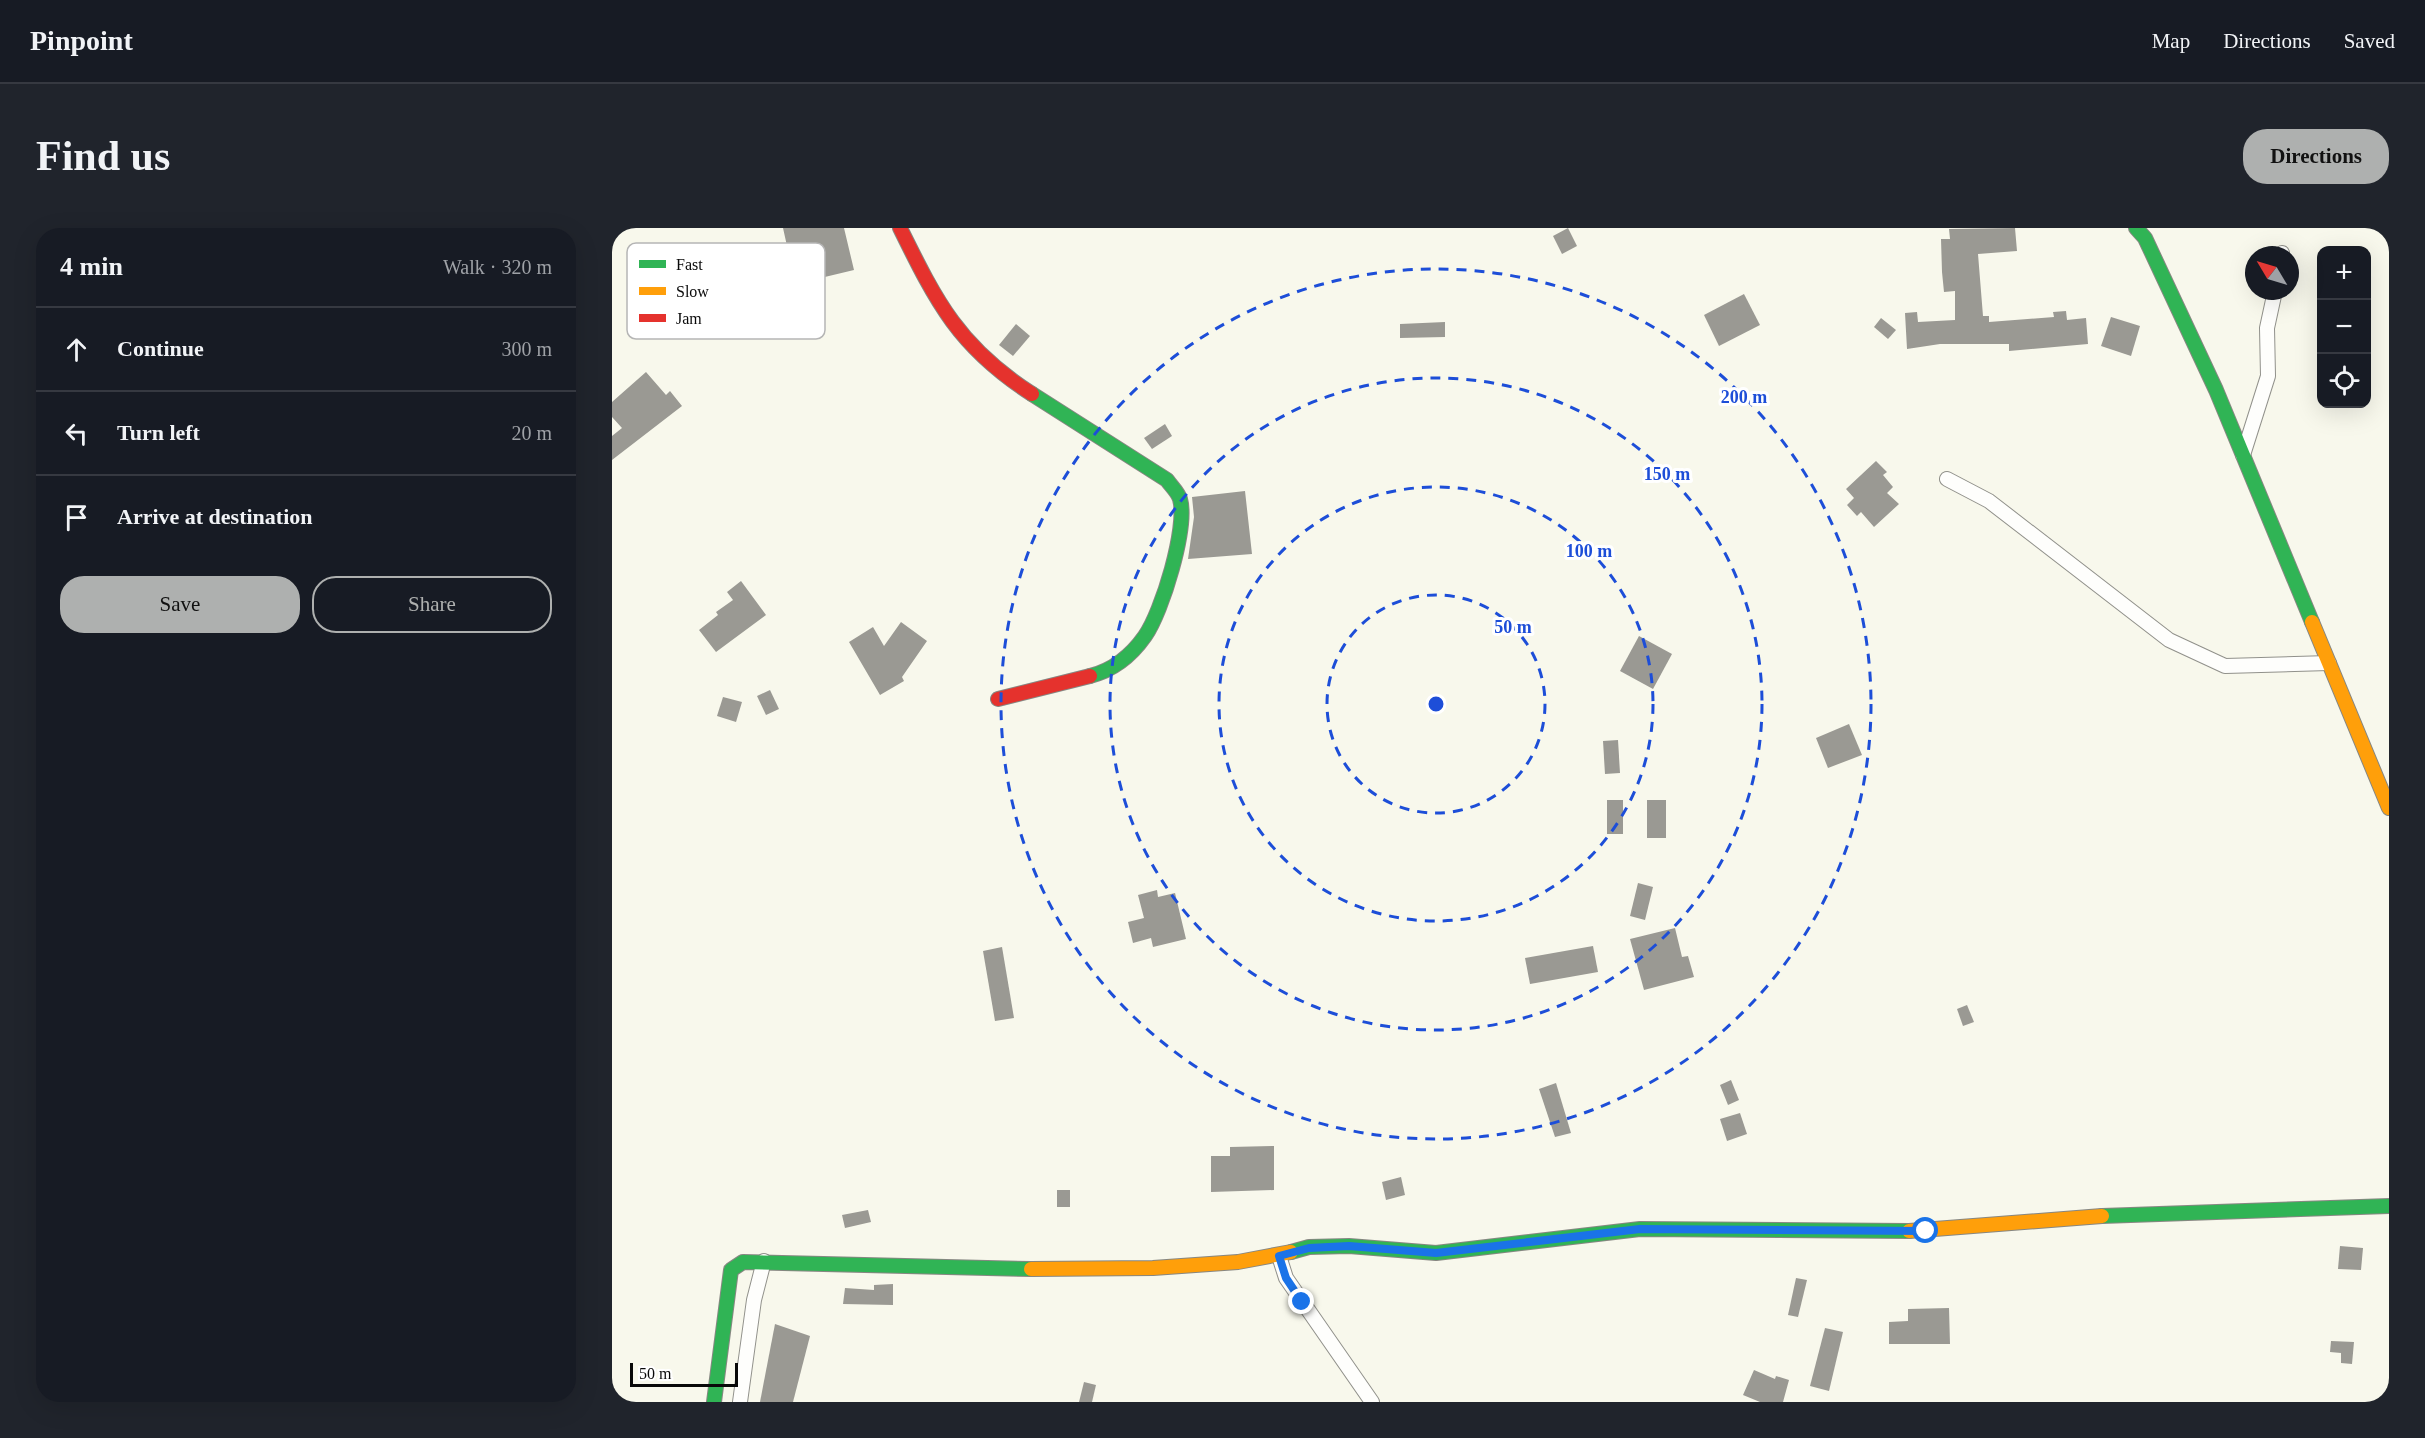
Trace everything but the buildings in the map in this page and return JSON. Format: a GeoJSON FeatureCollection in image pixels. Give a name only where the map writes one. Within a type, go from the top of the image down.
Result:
{"type":"FeatureCollection","features":[{"type":"Feature","properties":{"kind":"street"},"geometry":{"type":"LineString","coordinates":[[900,228],[934,298],[965,341],[1013,382],[1167,480],[1180,497],[1182,515],[1173,569],[1146,635],[1125,659],[1099,675],[998,699]]}},
{"type":"Feature","properties":{"kind":"street"},"geometry":{"type":"LineString","coordinates":[[2136,228],[2145,238],[2216,390],[2389,808]]}},
{"type":"Feature","properties":{"kind":"street"},"geometry":{"type":"LineString","coordinates":[[2243,455],[2268,376],[2267,328],[2273,300]]}},
{"type":"Feature","properties":{"kind":"street"},"geometry":{"type":"LineString","coordinates":[[1947,479],[1989,501],[2169,640],[2202,657],[2224,666],[2329,663]]}},
{"type":"Feature","properties":{"kind":"street"},"geometry":{"type":"LineString","coordinates":[[714,1402],[730,1270],[743,1262],[1098,1269],[1238,1263],[1309,1248],[1349,1246],[1436,1253],[1640,1229],[1926,1231],[2098,1216],[2389,1206]]}},
{"type":"Feature","properties":{"kind":"street"},"geometry":{"type":"LineString","coordinates":[[1279,1256],[1286,1278],[1372,1402]]}},
{"type":"Feature","properties":{"kind":"street"},"geometry":{"type":"LineString","coordinates":[[740,1402],[754,1300],[764,1261]]}},
{"type":"Feature","properties":{"kind":"traffic: fast"},"geometry":{"type":"LineString","coordinates":[[2136,228],[2145,238],[2216,390],[2312,622]]}},
{"type":"Feature","properties":{"kind":"traffic: fast"},"geometry":{"type":"LineString","coordinates":[[1032,394],[1167,480],[1180,499],[1180,529],[1177,548],[1166,589],[1152,624],[1128,656],[1107,670],[1090,676]]}},
{"type":"Feature","properties":{"kind":"traffic: fast"},"geometry":{"type":"LineString","coordinates":[[2102,1216],[2389,1206]]}},
{"type":"Feature","properties":{"kind":"traffic: fast"},"geometry":{"type":"LineString","coordinates":[[1291,1252],[1309,1247],[1349,1246],[1436,1253],[1640,1229],[1909,1231]]}},
{"type":"Feature","properties":{"kind":"traffic: fast"},"geometry":{"type":"LineString","coordinates":[[714,1402],[731,1270],[743,1262],[1031,1269]]}},
{"type":"Feature","properties":{"kind":"traffic: slow"},"geometry":{"type":"LineString","coordinates":[[2312,622],[2389,808]]}},
{"type":"Feature","properties":{"kind":"traffic: slow"},"geometry":{"type":"LineString","coordinates":[[1909,1231],[2102,1216]]}},
{"type":"Feature","properties":{"kind":"traffic: slow"},"geometry":{"type":"LineString","coordinates":[[1031,1269],[1153,1268],[1238,1262],[1291,1252]]}},
{"type":"Feature","properties":{"kind":"traffic: jam"},"geometry":{"type":"LineString","coordinates":[[900,228],[926,279],[952,322],[986,359],[1032,394]]}},
{"type":"Feature","properties":{"kind":"traffic: jam"},"geometry":{"type":"LineString","coordinates":[[998,699],[1090,676]]}},
{"type":"Feature","properties":{"kind":"route"},"geometry":{"type":"LineString","coordinates":[[1302,1302],[1282,1270],[1279,1256],[1309,1248],[1349,1246],[1399,1252],[1436,1253],[1640,1229],[1926,1231]]}}]}
